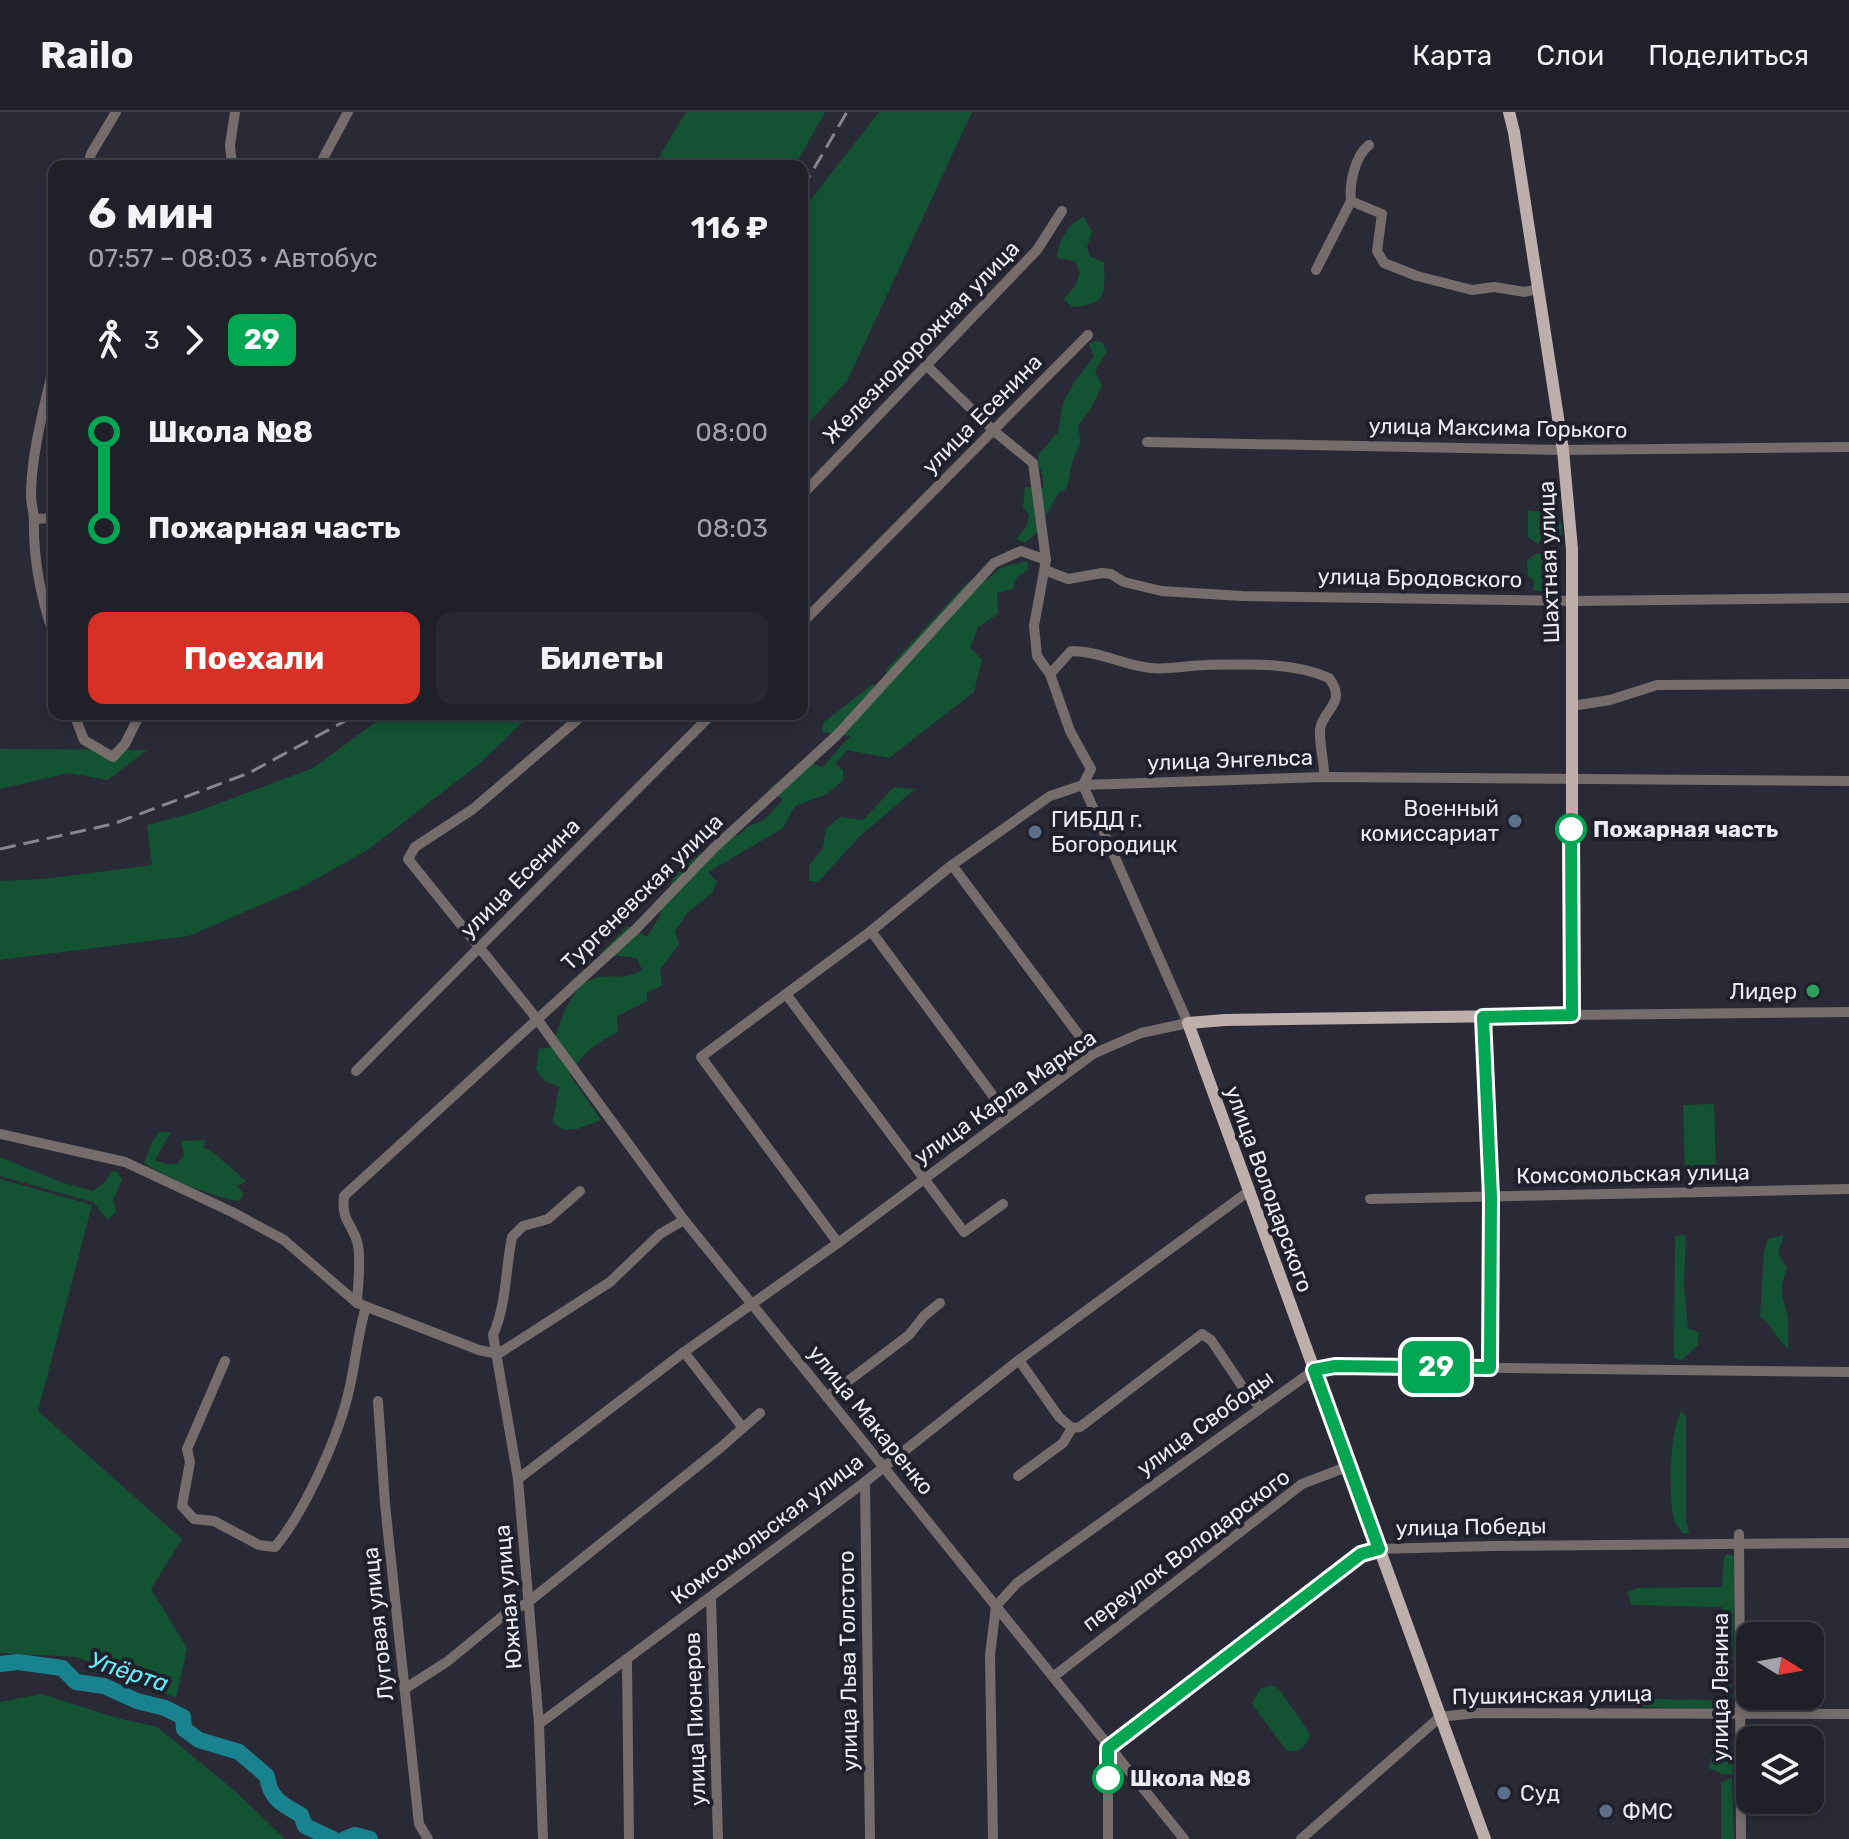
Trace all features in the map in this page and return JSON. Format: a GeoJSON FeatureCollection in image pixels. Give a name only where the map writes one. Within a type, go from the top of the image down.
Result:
{"type":"FeatureCollection","features":[{"type":"Feature","properties":{"kind":"main road","name":"Шахтная улица"},"geometry":{"type":"LineString","coordinates":[[1509,112],[1563,450],[1572,549],[1572,1015]]}},
{"type":"Feature","properties":{"kind":"main road","name":"улица Карла Маркса"},"geometry":{"type":"LineString","coordinates":[[1188,1023],[1572,1015]]}},
{"type":"Feature","properties":{"kind":"main road","name":"улица Володарского"},"geometry":{"type":"LineString","coordinates":[[1188,1023],[1485,1839]]}},
{"type":"Feature","properties":{"kind":"street"},"geometry":{"type":"LineString","coordinates":[[90,160],[116,112]]}},
{"type":"Feature","properties":{"kind":"street"},"geometry":{"type":"LineString","coordinates":[[231,160],[230,145],[235,112]]}},
{"type":"Feature","properties":{"kind":"street"},"geometry":{"type":"LineString","coordinates":[[322,160],[348,112]]}},
{"type":"Feature","properties":{"kind":"street"},"geometry":{"type":"LineString","coordinates":[[1316,270],[1351,201],[1350,189],[1360,151],[1369,145]]}},
{"type":"Feature","properties":{"kind":"street"},"geometry":{"type":"LineString","coordinates":[[1351,201],[1382,214],[1377,251],[1384,263],[1417,276],[1472,290],[1494,287],[1525,292],[1538,289]]}},
{"type":"Feature","properties":{"kind":"street","name":"Железнодорожная улица"},"geometry":{"type":"LineString","coordinates":[[808,489],[1037,250],[1062,211]]}},
{"type":"Feature","properties":{"kind":"street","name":"улица Есенина"},"geometry":{"type":"LineString","coordinates":[[808,617],[1088,335]]}},
{"type":"Feature","properties":{"kind":"street","name":"улица Володарского"},"geometry":{"type":"LineString","coordinates":[[926,365],[994,431],[1033,463],[1045,565],[1034,626],[1037,656],[1050,674],[1070,731],[1091,769],[1083,785],[1188,1023]]}},
{"type":"Feature","properties":{"kind":"street"},"geometry":{"type":"LineString","coordinates":[[48,394],[31,498],[32,533],[48,618]]}},
{"type":"Feature","properties":{"kind":"street","name":"улица Максима Горького"},"geometry":{"type":"LineString","coordinates":[[1147,442],[1563,450],[1849,447]]}},
{"type":"Feature","properties":{"kind":"street"},"geometry":{"type":"LineString","coordinates":[[34,519],[48,518]]}},
{"type":"Feature","properties":{"kind":"street","name":"Тургеневская улица"},"geometry":{"type":"LineString","coordinates":[[361,1305],[357,1242],[342,1213],[344,1196],[635,930],[714,848],[837,735],[994,563],[1021,551],[1045,565]]}},
{"type":"Feature","properties":{"kind":"street","name":"улица Бродовского"},"geometry":{"type":"LineString","coordinates":[[1045,565],[1068,579],[1102,573],[1161,591],[1242,596],[1573,601],[1849,598]]}},
{"type":"Feature","properties":{"kind":"street"},"geometry":{"type":"LineString","coordinates":[[1050,674],[1071,651],[1103,655],[1146,668],[1279,666],[1317,673],[1329,678],[1337,693],[1321,724],[1324,777]]}},
{"type":"Feature","properties":{"kind":"street"},"geometry":{"type":"LineString","coordinates":[[1572,706],[1610,700],[1657,685],[1849,684]]}},
{"type":"Feature","properties":{"kind":"street"},"geometry":{"type":"LineString","coordinates":[[76,720],[84,740],[113,757],[125,744],[137,720]]}},
{"type":"Feature","properties":{"kind":"street","name":"улица Макаренко"},"geometry":{"type":"LineString","coordinates":[[577,720],[473,809],[415,847],[408,859],[537,1019],[684,1220],[1184,1839]]}},
{"type":"Feature","properties":{"kind":"street","name":"улица Есенина"},"geometry":{"type":"LineString","coordinates":[[356,1071],[706,720]]}},
{"type":"Feature","properties":{"kind":"street","name":"улица Энгельса"},"geometry":{"type":"LineString","coordinates":[[838,1243],[701,1057],[871,931],[952,865],[1050,796],[1083,785],[1324,777],[1849,781]]}},
{"type":"Feature","properties":{"kind":"street"},"geometry":{"type":"LineString","coordinates":[[952,865],[1093,1054]]}},
{"type":"Feature","properties":{"kind":"street"},"geometry":{"type":"LineString","coordinates":[[871,931],[1008,1116]]}},
{"type":"Feature","properties":{"kind":"street"},"geometry":{"type":"LineString","coordinates":[[786,994],[964,1232],[1003,1204]]}},
{"type":"Feature","properties":{"kind":"street","name":"улица Карла Маркса"},"geometry":{"type":"LineString","coordinates":[[1572,1015],[1849,1012]]}},
{"type":"Feature","properties":{"kind":"street"},"geometry":{"type":"LineString","coordinates":[[1483,1017],[1491,1197],[1490,1368]]}},
{"type":"Feature","properties":{"kind":"street","name":"улица Карла Маркса"},"geometry":{"type":"LineString","coordinates":[[518,1479],[684,1352],[838,1243],[1093,1054],[1141,1033],[1188,1023]]}},
{"type":"Feature","properties":{"kind":"street"},"geometry":{"type":"LineString","coordinates":[[0,1134],[125,1162],[284,1240],[361,1305],[479,1350],[498,1354],[610,1282],[660,1234],[684,1220]]}},
{"type":"Feature","properties":{"kind":"street","name":"Комсомольская улица"},"geometry":{"type":"LineString","coordinates":[[1370,1199],[1849,1189]]}},
{"type":"Feature","properties":{"kind":"street","name":"Южная улица"},"geometry":{"type":"LineString","coordinates":[[543,1839],[539,1724],[518,1479],[493,1335],[506,1291],[512,1237],[523,1226],[548,1219],[580,1191]]}},
{"type":"Feature","properties":{"kind":"street","name":"Комсомольская улица"},"geometry":{"type":"LineString","coordinates":[[539,1724],[865,1482],[1019,1360],[1249,1191]]}},
{"type":"Feature","properties":{"kind":"street"},"geometry":{"type":"LineString","coordinates":[[827,1397],[909,1335],[924,1316],[940,1303]]}},
{"type":"Feature","properties":{"kind":"street"},"geometry":{"type":"LineString","coordinates":[[225,1361],[187,1449],[190,1462],[182,1506],[194,1519],[214,1521],[259,1545],[275,1547],[286,1534],[314,1480],[344,1411],[361,1305]]}},
{"type":"Feature","properties":{"kind":"street"},"geometry":{"type":"LineString","coordinates":[[1019,1360],[1059,1417],[1072,1428],[1080,1427],[1202,1334],[1211,1340],[1246,1392],[1260,1407]]}},
{"type":"Feature","properties":{"kind":"street"},"geometry":{"type":"LineString","coordinates":[[684,1352],[743,1428]]}},
{"type":"Feature","properties":{"kind":"street","name":"улица Свободы"},"geometry":{"type":"LineString","coordinates":[[996,1606],[1017,1583],[1314,1370],[1335,1366],[1849,1372]]}},
{"type":"Feature","properties":{"kind":"street","name":"Луговая улица"},"geometry":{"type":"LineString","coordinates":[[378,1401],[385,1504],[419,1824],[428,1839]]}},
{"type":"Feature","properties":{"kind":"street"},"geometry":{"type":"LineString","coordinates":[[406,1688],[448,1661],[504,1615],[527,1603],[760,1413]]}},
{"type":"Feature","properties":{"kind":"street"},"geometry":{"type":"LineString","coordinates":[[1018,1476],[1063,1443],[1072,1428]]}},
{"type":"Feature","properties":{"kind":"street","name":"переулок Володарского"},"geometry":{"type":"LineString","coordinates":[[1053,1677],[1302,1484],[1349,1466]]}},
{"type":"Feature","properties":{"kind":"street","name":"улица Льва Толстого"},"geometry":{"type":"LineString","coordinates":[[865,1482],[870,1839]]}},
{"type":"Feature","properties":{"kind":"street","name":"улица Победы"},"geometry":{"type":"LineString","coordinates":[[1108,1748],[1361,1554],[1379,1549],[1740,1539],[1849,1543]]}},
{"type":"Feature","properties":{"kind":"street","name":"улица Ленина"},"geometry":{"type":"LineString","coordinates":[[1740,1539],[1741,1839]]}},
{"type":"Feature","properties":{"kind":"street","name":"улица Пионеров"},"geometry":{"type":"LineString","coordinates":[[711,1598],[718,1839]]}},
{"type":"Feature","properties":{"kind":"street"},"geometry":{"type":"LineString","coordinates":[[993,1839],[990,1655],[996,1606]]}},
{"type":"Feature","properties":{"kind":"street"},"geometry":{"type":"LineString","coordinates":[[627,1661],[629,1839]]}},
{"type":"Feature","properties":{"kind":"street","name":"Пушкинская улица"},"geometry":{"type":"LineString","coordinates":[[1301,1839],[1440,1717],[1476,1713],[1849,1714]]}},
{"type":"Feature","properties":{"kind":"street"},"geometry":{"type":"LineString","coordinates":[[1108,1748],[1108,1839]]}},
{"type":"Feature","properties":{"kind":"green space"},"geometry":{"type":"Polygon","coordinates":[[[686,112],[825,112],[798,160],[658,160],[686,112]]]}},
{"type":"Feature","properties":{"kind":"green space"},"geometry":{"type":"Polygon","coordinates":[[[879,112],[972,112],[847,381],[808,423],[808,203],[879,112]]]}},
{"type":"Feature","properties":{"kind":"green space"},"geometry":{"type":"Polygon","coordinates":[[[1084,217],[1092,232],[1087,247],[1090,257],[1104,262],[1104,290],[1098,300],[1072,307],[1064,299],[1075,286],[1080,272],[1075,261],[1057,258],[1062,239],[1069,228],[1084,217]]]}},
{"type":"Feature","properties":{"kind":"green space"},"geometry":{"type":"Polygon","coordinates":[[[1102,342],[1107,351],[1095,371],[1102,386],[1078,426],[1080,444],[1065,490],[1059,492],[1036,533],[1025,543],[1016,539],[1027,526],[1029,515],[1023,507],[1025,487],[1043,488],[1039,454],[1058,432],[1063,403],[1094,357],[1089,344],[1102,342]]]}},
{"type":"Feature","properties":{"kind":"green space"},"geometry":{"type":"Polygon","coordinates":[[[1528,510],[1556,514],[1562,525],[1561,538],[1553,542],[1541,539],[1538,544],[1528,537],[1528,510]]]}},
{"type":"Feature","properties":{"kind":"green space"},"geometry":{"type":"Polygon","coordinates":[[[1537,553],[1557,555],[1559,584],[1542,591],[1533,591],[1534,581],[1528,576],[1527,560],[1537,553]]]}},
{"type":"Feature","properties":{"kind":"green space"},"geometry":{"type":"Polygon","coordinates":[[[1027,561],[1028,570],[1017,577],[1013,589],[997,593],[998,614],[978,627],[970,648],[982,659],[974,692],[889,758],[847,750],[835,764],[843,770],[843,780],[827,794],[795,806],[783,828],[708,872],[717,882],[712,893],[687,913],[675,931],[679,944],[660,970],[662,986],[647,992],[647,1001],[617,1016],[618,1032],[590,1050],[570,1075],[601,1120],[577,1129],[563,1130],[553,1122],[559,1086],[544,1081],[536,1069],[539,1049],[552,1047],[568,1005],[581,986],[600,977],[625,976],[642,970],[637,958],[600,954],[628,926],[647,937],[658,919],[673,879],[684,866],[714,844],[742,833],[747,827],[765,819],[783,800],[769,789],[804,760],[823,767],[850,736],[822,732],[824,722],[873,684],[886,691],[886,670],[967,583],[978,576],[984,582],[1002,567],[1027,561]]]}},
{"type":"Feature","properties":{"kind":"green space"},"geometry":{"type":"Polygon","coordinates":[[[379,720],[525,720],[479,764],[369,849],[302,887],[189,936],[0,960],[0,881],[44,879],[152,865],[147,825],[196,812],[313,768],[379,720]]]}},
{"type":"Feature","properties":{"kind":"green space"},"geometry":{"type":"Polygon","coordinates":[[[0,749],[147,750],[108,780],[68,773],[0,789],[0,749]]]}},
{"type":"Feature","properties":{"kind":"green space"},"geometry":{"type":"Polygon","coordinates":[[[894,787],[915,789],[859,837],[818,882],[809,881],[809,866],[823,848],[826,829],[840,817],[863,820],[894,787]]]}},
{"type":"Feature","properties":{"kind":"green space"},"geometry":{"type":"Polygon","coordinates":[[[1714,1104],[1716,1176],[1685,1177],[1683,1105],[1714,1104]]]}},
{"type":"Feature","properties":{"kind":"green space"},"geometry":{"type":"Polygon","coordinates":[[[159,1132],[171,1132],[155,1160],[166,1164],[177,1164],[184,1155],[181,1141],[206,1140],[203,1147],[246,1181],[238,1186],[243,1194],[240,1201],[191,1186],[144,1163],[159,1132]]]}},
{"type":"Feature","properties":{"kind":"green space"},"geometry":{"type":"Polygon","coordinates":[[[0,1157],[63,1183],[93,1191],[105,1182],[112,1171],[118,1172],[122,1180],[113,1200],[116,1212],[108,1220],[93,1202],[0,1176],[0,1157]]]}},
{"type":"Feature","properties":{"kind":"green space"},"geometry":{"type":"Polygon","coordinates":[[[0,1179],[92,1205],[38,1411],[182,1539],[151,1589],[187,1648],[176,1698],[77,1657],[0,1653],[0,1179]]]}},
{"type":"Feature","properties":{"kind":"green space"},"geometry":{"type":"Polygon","coordinates":[[[1686,1235],[1684,1285],[1688,1329],[1699,1332],[1698,1345],[1682,1360],[1674,1358],[1675,1236],[1686,1235]]]}},
{"type":"Feature","properties":{"kind":"green space"},"geometry":{"type":"Polygon","coordinates":[[[1784,1235],[1778,1253],[1787,1268],[1782,1291],[1788,1318],[1789,1349],[1760,1317],[1764,1251],[1768,1239],[1784,1235]]]}},
{"type":"Feature","properties":{"kind":"green space"},"geometry":{"type":"Polygon","coordinates":[[[1682,1411],[1686,1416],[1686,1519],[1689,1533],[1683,1533],[1675,1523],[1671,1500],[1672,1448],[1682,1411]]]}},
{"type":"Feature","properties":{"kind":"green space"},"geometry":{"type":"Polygon","coordinates":[[[1727,1554],[1735,1556],[1731,1709],[1638,1707],[1633,1698],[1727,1704],[1723,1680],[1722,1607],[1631,1605],[1628,1592],[1637,1588],[1722,1587],[1724,1557],[1727,1554]]]}},
{"type":"Feature","properties":{"kind":"green space"},"geometry":{"type":"Polygon","coordinates":[[[1271,1685],[1279,1689],[1310,1734],[1298,1750],[1286,1750],[1252,1704],[1260,1689],[1271,1685]]]}},
{"type":"Feature","properties":{"kind":"green space"},"geometry":{"type":"Polygon","coordinates":[[[42,1694],[157,1727],[235,1791],[285,1839],[0,1839],[0,1702],[42,1694]]]}},
{"type":"Feature","properties":{"kind":"green space"},"geometry":{"type":"Polygon","coordinates":[[[1731,1721],[1733,1775],[1709,1768],[1721,1722],[1731,1721]]]}},
{"type":"Feature","properties":{"kind":"green space"},"geometry":{"type":"Polygon","coordinates":[[[1732,1777],[1734,1839],[1721,1839],[1721,1783],[1732,1777]]]}},
{"type":"Feature","properties":{"kind":"waterway","name":"Упёрта"},"geometry":{"type":"LineString","coordinates":[[0,1664],[18,1662],[62,1668],[76,1682],[104,1686],[183,1717],[184,1729],[199,1740],[239,1752],[267,1776],[274,1796],[301,1815],[305,1826],[333,1839]]}},
{"type":"Feature","properties":{"kind":"waterway","name":"Упёрта"},"geometry":{"type":"LineString","coordinates":[[345,1839],[355,1835],[370,1839]]}},
{"type":"Feature","properties":{"kind":"railway"},"geometry":{"type":"LineString","coordinates":[[808,179],[847,112]]}},
{"type":"Feature","properties":{"kind":"railway"},"geometry":{"type":"LineString","coordinates":[[0,849],[113,824],[249,773],[347,720]]}},
{"type":"Feature","properties":{"kind":"bus line","name":"29"},"geometry":{"type":"LineString","coordinates":[[1108,1778],[1108,1748],[1361,1554],[1379,1549],[1314,1370],[1335,1366],[1490,1368],[1491,1197],[1483,1017],[1572,1015],[1571,829]]}},
{"type":"Feature","properties":{"kind":"place","name":"Военный комиссариат"},"geometry":{"type":"Point","coordinates":[1515,821]}},
{"type":"Feature","properties":{"kind":"place","name":"Пожарная часть"},"geometry":{"type":"Point","coordinates":[1571,829]}},
{"type":"Feature","properties":{"kind":"place","name":"ГИБДД г. Богородицк"},"geometry":{"type":"Point","coordinates":[1035,832]}},
{"type":"Feature","properties":{"kind":"place","name":"Лидер"},"geometry":{"type":"Point","coordinates":[1813,991]}},
{"type":"Feature","properties":{"kind":"place","name":"Школа №8"},"geometry":{"type":"Point","coordinates":[1108,1778]}},
{"type":"Feature","properties":{"kind":"place","name":"Суд"},"geometry":{"type":"Point","coordinates":[1504,1793]}},
{"type":"Feature","properties":{"kind":"place","name":"ФМС"},"geometry":{"type":"Point","coordinates":[1606,1811]}}]}
